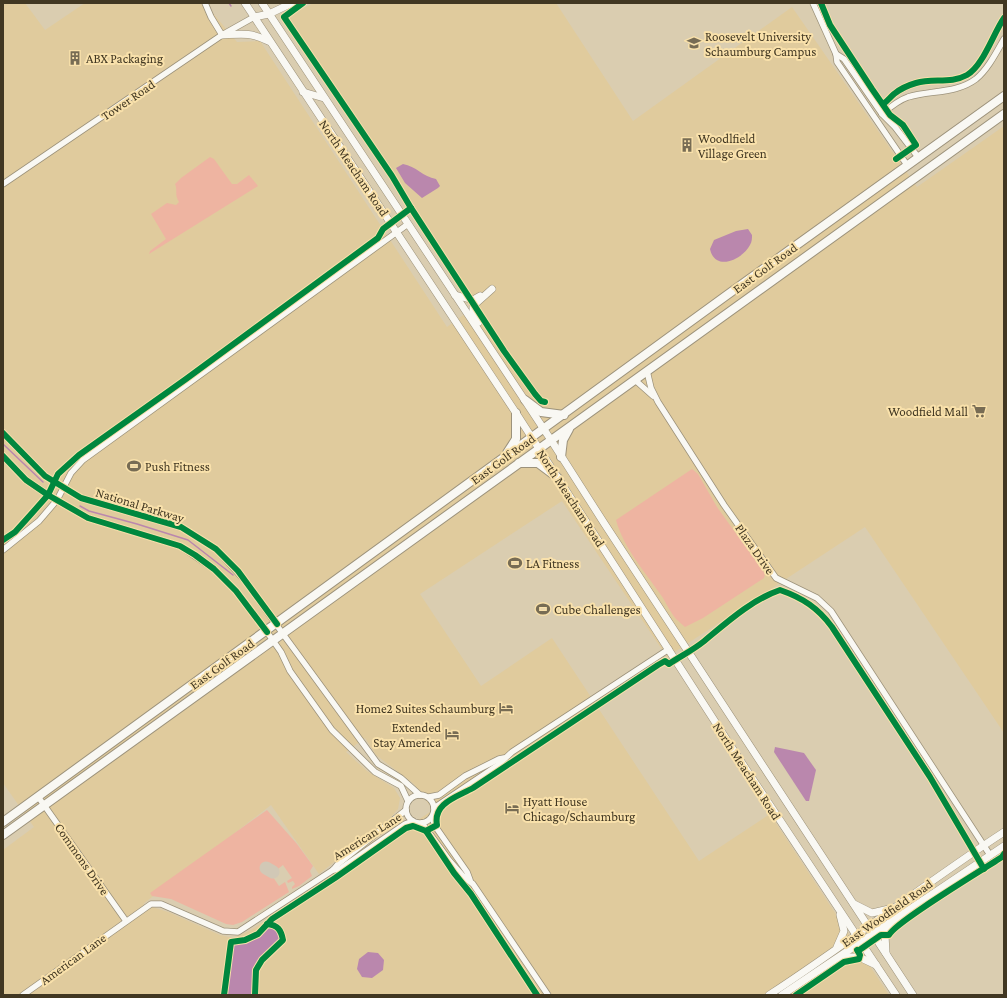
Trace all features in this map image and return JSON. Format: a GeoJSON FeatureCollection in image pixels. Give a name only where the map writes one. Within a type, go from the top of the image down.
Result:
{"type":"FeatureCollection","features":[{"type":"Feature","properties":{"kind":"main road","name":"North Meacham Road"},"geometry":{"type":"LineString","coordinates":[[245,3],[516,413],[732,748],[896,995]]}},
{"type":"Feature","properties":{"kind":"main road"},"geometry":{"type":"LineString","coordinates":[[254,17],[269,14],[292,3]]}},
{"type":"Feature","properties":{"kind":"main road"},"geometry":{"type":"LineString","coordinates":[[254,17],[264,4]]}},
{"type":"Feature","properties":{"kind":"main road","name":"North Meacham Road"},"geometry":{"type":"LineString","coordinates":[[264,4],[324,98],[525,400],[913,995]]}},
{"type":"Feature","properties":{"kind":"main road"},"geometry":{"type":"LineString","coordinates":[[222,35],[257,35],[270,42]]}},
{"type":"Feature","properties":{"kind":"main road"},"geometry":{"type":"LineString","coordinates":[[303,92],[324,98]]}},
{"type":"Feature","properties":{"kind":"main road","name":"East Golf Road"},"geometry":{"type":"LineString","coordinates":[[3,822],[39,798],[918,157],[1004,96]]}},
{"type":"Feature","properties":{"kind":"main road","name":"East Golf Road"},"geometry":{"type":"LineString","coordinates":[[3,835],[1004,114]]}},
{"type":"Feature","properties":{"kind":"main road"},"geometry":{"type":"LineString","coordinates":[[455,295],[473,300],[492,289],[476,302],[472,310],[497,352],[499,361]]}},
{"type":"Feature","properties":{"kind":"main road"},"geometry":{"type":"LineString","coordinates":[[525,400],[541,412],[564,415]]}},
{"type":"Feature","properties":{"kind":"main road"},"geometry":{"type":"LineString","coordinates":[[496,465],[511,449],[516,439],[516,413]]}},
{"type":"Feature","properties":{"kind":"main road"},"geometry":{"type":"LineString","coordinates":[[561,457],[564,440],[570,427]]}},
{"type":"Feature","properties":{"kind":"main road"},"geometry":{"type":"LineString","coordinates":[[519,463],[538,463],[558,478]]}},
{"type":"Feature","properties":{"kind":"main road","name":"East Woodfield Road"},"geometry":{"type":"LineString","coordinates":[[769,995],[1004,832]]}},
{"type":"Feature","properties":{"kind":"main road","name":"East Woodfield Road"},"geometry":{"type":"LineString","coordinates":[[782,995],[840,958],[861,942],[1004,846]]}},
{"type":"Feature","properties":{"kind":"main road"},"geometry":{"type":"LineString","coordinates":[[853,904],[872,913],[884,911],[898,905]]}},
{"type":"Feature","properties":{"kind":"main road"},"geometry":{"type":"LineString","coordinates":[[836,949],[844,931],[839,911]]}},
{"type":"Feature","properties":{"kind":"main road"},"geometry":{"type":"LineString","coordinates":[[887,955],[884,945],[885,935],[887,930],[897,919]]}},
{"type":"Feature","properties":{"kind":"main road"},"geometry":{"type":"LineString","coordinates":[[840,958],[859,957],[877,965]]}},
{"type":"Feature","properties":{"kind":"street"},"geometry":{"type":"LineString","coordinates":[[205,3],[210,17],[222,35]]}},
{"type":"Feature","properties":{"kind":"street"},"geometry":{"type":"LineString","coordinates":[[813,3],[836,54],[837,62],[908,165]]}},
{"type":"Feature","properties":{"kind":"street","name":"Tower Road"},"geometry":{"type":"LineString","coordinates":[[3,184],[222,35],[254,17]]}},
{"type":"Feature","properties":{"kind":"street"},"geometry":{"type":"LineString","coordinates":[[882,114],[908,97],[956,89],[967,85],[977,78],[992,61],[1004,39]]}},
{"type":"Feature","properties":{"kind":"street"},"geometry":{"type":"LineString","coordinates":[[836,54],[844,59],[882,114],[896,127],[918,157]]}},
{"type":"Feature","properties":{"kind":"street"},"geometry":{"type":"LineString","coordinates":[[3,550],[39,521],[57,500],[62,487],[71,473],[83,460],[408,224]]}},
{"type":"Feature","properties":{"kind":"street","name":"Plaza Drive"},"geometry":{"type":"LineString","coordinates":[[647,372],[651,388],[658,402],[724,505],[776,578],[817,598],[831,611],[990,855]]}},
{"type":"Feature","properties":{"kind":"street","name":"Plaza Drive"},"geometry":{"type":"LineString","coordinates":[[635,380],[658,402]]}},
{"type":"Feature","properties":{"kind":"street","name":"National Parkway"},"geometry":{"type":"LineString","coordinates":[[3,433],[45,476],[81,498],[181,527],[216,549],[238,571],[378,763],[384,769],[401,778],[420,795]]}},
{"type":"Feature","properties":{"kind":"street","name":"National Parkway"},"geometry":{"type":"LineString","coordinates":[[3,456],[26,480],[88,518],[180,546],[214,569],[236,592],[267,632],[281,652],[290,671],[332,730],[375,772],[401,786],[408,801]]}},
{"type":"Feature","properties":{"kind":"street"},"geometry":{"type":"LineString","coordinates":[[434,808],[498,765],[504,758],[669,649]]}},
{"type":"Feature","properties":{"kind":"street"},"geometry":{"type":"LineString","coordinates":[[470,880],[463,876],[449,860],[422,823],[413,821],[410,818],[406,810],[408,801],[420,795],[429,797],[439,795],[466,776],[499,759],[504,758]]}},
{"type":"Feature","properties":{"kind":"street"},"geometry":{"type":"LineString","coordinates":[[429,797],[434,808],[432,816],[435,826],[548,995]]}},
{"type":"Feature","properties":{"kind":"street","name":"Commons Drive"},"geometry":{"type":"LineString","coordinates":[[39,798],[126,921]]}},
{"type":"Feature","properties":{"kind":"street","name":"American Lane"},"geometry":{"type":"LineString","coordinates":[[23,995],[151,904],[156,903],[223,931],[238,932],[333,870],[338,864],[406,810]]}},
{"type":"Feature","properties":{"kind":"street"},"geometry":{"type":"LineString","coordinates":[[422,823],[432,816]]}},
{"type":"Feature","properties":{"kind":"street","name":"American Lane"},"geometry":{"type":"LineString","coordinates":[[333,870],[340,869],[405,824],[413,821]]}},
{"type":"Feature","properties":{"kind":"shaded area"},"geometry":{"type":"Polygon","coordinates":[[[3,3],[25,3],[45,30],[85,3],[209,3],[212,12],[237,42],[260,41],[447,327],[477,305],[476,302],[288,17],[313,3],[556,3],[633,121],[792,7],[917,187],[1004,126],[1004,733],[865,527],[667,657],[562,501],[420,594],[481,686],[552,638],[699,861],[770,814],[889,995],[253,995],[256,969],[262,959],[278,941],[261,934],[232,949],[227,968],[225,995],[3,995],[3,850],[34,827],[3,783],[3,3]],[[365,738],[346,752],[367,771],[394,788],[400,798],[398,809],[391,817],[319,874],[271,805],[143,904],[168,912],[220,935],[233,938],[251,930],[433,810],[414,784],[376,755],[365,738]]]}},
{"type":"Feature","properties":{"kind":"shaded area"},"geometry":{"type":"Polygon","coordinates":[[[210,157],[214,159],[232,184],[237,184],[249,175],[258,186],[149,254],[150,251],[166,239],[151,214],[167,203],[176,205],[179,202],[175,184],[210,157]]]}},
{"type":"Feature","properties":{"kind":"shaded area"},"geometry":{"type":"Polygon","coordinates":[[[403,164],[436,179],[440,186],[422,198],[405,183],[396,168],[403,164]]]}},
{"type":"Feature","properties":{"kind":"shaded area"},"geometry":{"type":"Polygon","coordinates":[[[748,229],[752,235],[752,241],[741,255],[735,259],[723,262],[717,260],[713,256],[710,249],[714,240],[736,231],[748,229]]]}},
{"type":"Feature","properties":{"kind":"shaded area"},"geometry":{"type":"Polygon","coordinates":[[[692,469],[698,474],[717,507],[765,574],[764,578],[703,618],[685,627],[674,617],[663,598],[630,551],[624,541],[616,520],[692,469]]]}},
{"type":"Feature","properties":{"kind":"shaded area"},"geometry":{"type":"Polygon","coordinates":[[[775,747],[804,753],[816,770],[809,801],[806,801],[774,752],[775,747]]]}},
{"type":"Feature","properties":{"kind":"shaded area"},"geometry":{"type":"Polygon","coordinates":[[[267,810],[297,844],[313,866],[310,871],[312,876],[299,886],[292,889],[295,884],[293,881],[288,883],[287,881],[292,878],[283,865],[274,872],[267,868],[269,867],[267,865],[263,868],[264,870],[266,869],[273,872],[271,874],[279,886],[285,882],[289,892],[242,922],[233,925],[226,924],[171,899],[152,896],[150,893],[267,810]]]}},
{"type":"Feature","properties":{"kind":"shaded area"},"geometry":{"type":"Polygon","coordinates":[[[274,926],[279,931],[279,939],[262,959],[256,969],[253,995],[225,995],[227,968],[234,945],[256,938],[266,929],[274,926]]]}},
{"type":"Feature","properties":{"kind":"shaded area"},"geometry":{"type":"Polygon","coordinates":[[[368,952],[378,953],[384,960],[383,970],[372,978],[362,977],[357,969],[359,959],[368,952]]]}},
{"type":"Feature","properties":{"kind":"waterway"},"geometry":{"type":"LineString","coordinates":[[3,444],[43,482]]}},
{"type":"Feature","properties":{"kind":"waterway"},"geometry":{"type":"LineString","coordinates":[[80,506],[89,511],[188,540],[233,575]]}},
{"type":"Feature","properties":{"kind":"taxiway"},"geometry":{"type":"LineString","coordinates":[[266,868],[273,872]]}},
{"type":"Feature","properties":{"kind":"cycle path"},"geometry":{"type":"LineString","coordinates":[[303,3],[284,17],[392,176],[411,208],[504,351],[535,394],[541,401],[545,402]]}},
{"type":"Feature","properties":{"kind":"cycle path"},"geometry":{"type":"LineString","coordinates":[[821,3],[830,25],[872,89],[890,115],[903,125],[916,145],[896,159]]}},
{"type":"Feature","properties":{"kind":"cycle path"},"geometry":{"type":"LineString","coordinates":[[883,104],[896,92],[913,84],[961,78],[973,71],[983,57],[1004,18]]}},
{"type":"Feature","properties":{"kind":"cycle path"},"geometry":{"type":"LineString","coordinates":[[3,540],[15,532],[33,512],[48,495],[58,474],[79,455],[186,379],[378,238],[383,229],[411,208]]}},
{"type":"Feature","properties":{"kind":"cycle path"},"geometry":{"type":"LineString","coordinates":[[3,433],[45,476],[81,498],[181,527],[216,549],[238,571],[277,624]]}},
{"type":"Feature","properties":{"kind":"cycle path"},"geometry":{"type":"LineString","coordinates":[[3,456],[26,480],[48,495],[88,518],[180,546],[195,555],[214,569],[236,591],[267,632]]}},
{"type":"Feature","properties":{"kind":"cycle path"},"geometry":{"type":"LineString","coordinates":[[224,995],[231,942],[245,940],[258,934],[272,919],[335,878],[406,828],[413,826],[426,831],[437,825],[437,817],[442,806],[473,788],[658,665],[665,661],[669,664],[695,648],[749,606],[769,594],[780,590],[803,600],[827,620],[930,777],[984,869]]}},
{"type":"Feature","properties":{"kind":"cycle path"},"geometry":{"type":"LineString","coordinates":[[426,831],[454,873],[471,894],[537,995]]}},
{"type":"Feature","properties":{"kind":"cycle path"},"geometry":{"type":"LineString","coordinates":[[858,951],[881,935],[889,935],[895,928],[907,919],[1002,857],[1004,854]]}},
{"type":"Feature","properties":{"kind":"cycle path"},"geometry":{"type":"LineString","coordinates":[[255,995],[256,970],[262,960],[283,940],[278,929],[267,924]]}},
{"type":"Feature","properties":{"kind":"cycle path"},"geometry":{"type":"LineString","coordinates":[[796,995],[844,962],[859,959],[860,955],[857,950]]}},
{"type":"Feature","properties":{"kind":"place","name":"Roosevelt University Schaumburg Campus"},"geometry":{"type":"Point","coordinates":[694,43]}},
{"type":"Feature","properties":{"kind":"place","name":"ABX Packaging"},"geometry":{"type":"Point","coordinates":[75,58]}},
{"type":"Feature","properties":{"kind":"place","name":"Woodlfield Village Green"},"geometry":{"type":"Point","coordinates":[687,145]}},
{"type":"Feature","properties":{"kind":"place","name":"Woodfield Mall"},"geometry":{"type":"Point","coordinates":[979,411]}},
{"type":"Feature","properties":{"kind":"place","name":"Push Fitness"},"geometry":{"type":"Point","coordinates":[134,466]}},
{"type":"Feature","properties":{"kind":"place","name":"LA Fitness"},"geometry":{"type":"Point","coordinates":[515,563]}},
{"type":"Feature","properties":{"kind":"place","name":"Cube Challenges"},"geometry":{"type":"Point","coordinates":[543,609]}},
{"type":"Feature","properties":{"kind":"place","name":"Home2 Suites Schaumburg"},"geometry":{"type":"Point","coordinates":[506,708]}},
{"type":"Feature","properties":{"kind":"place","name":"Extended Stay America"},"geometry":{"type":"Point","coordinates":[452,734]}},
{"type":"Feature","properties":{"kind":"place","name":"Hyatt House Chicago/Schaumburg"},"geometry":{"type":"Point","coordinates":[512,808]}}]}
